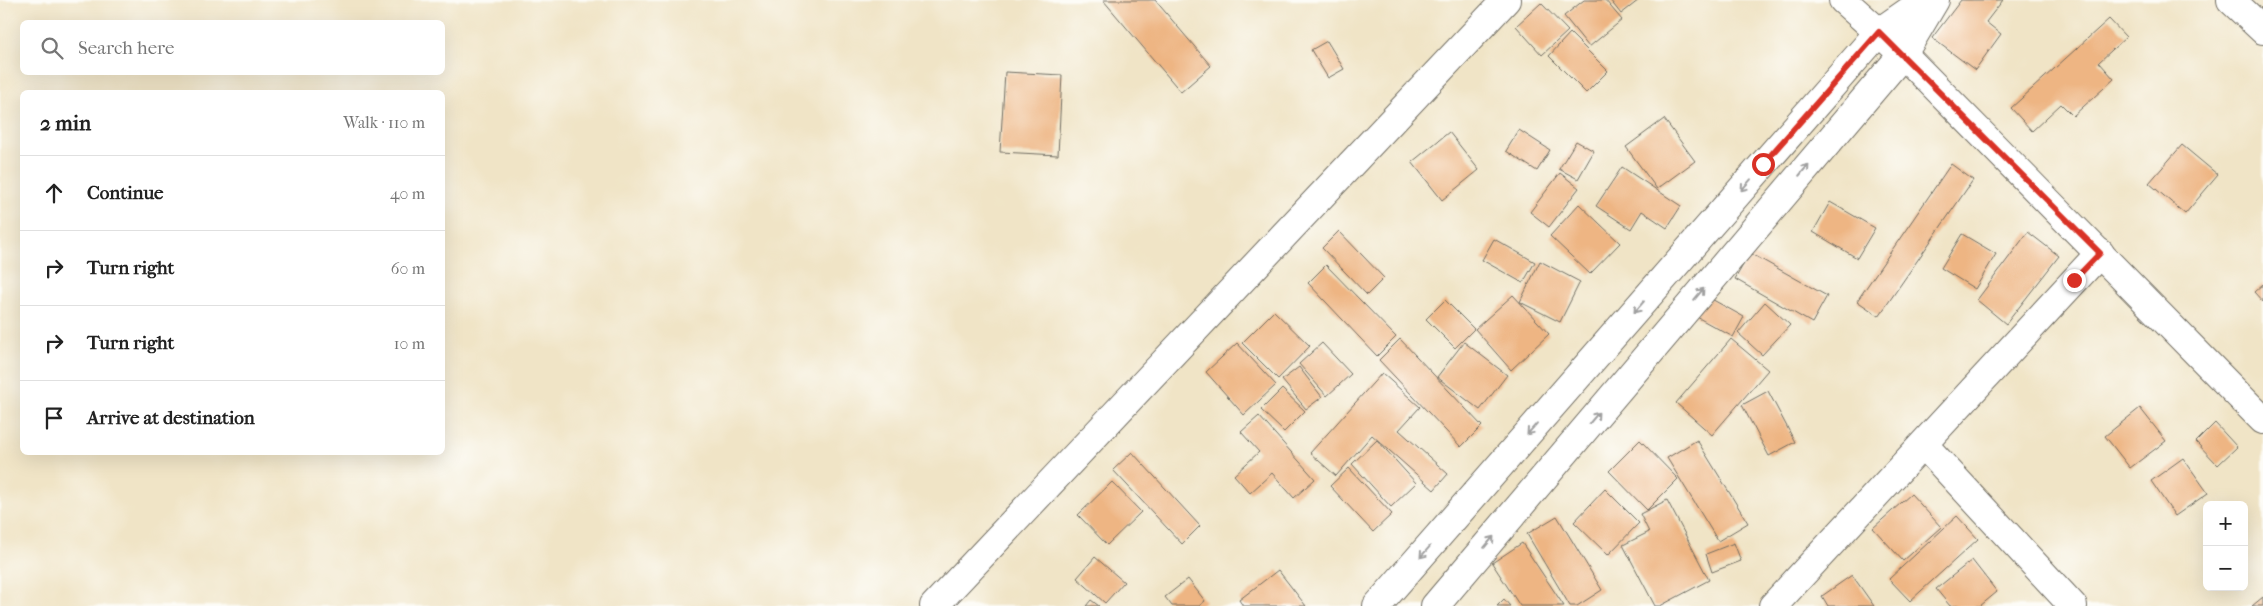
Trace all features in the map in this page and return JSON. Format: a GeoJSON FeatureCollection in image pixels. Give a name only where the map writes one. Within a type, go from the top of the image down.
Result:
{"type":"FeatureCollection","features":[{"type":"Feature","properties":{"kind":"street"},"geometry":{"type":"LineString","coordinates":[[934,606],[1506,0]]}},
{"type":"Feature","properties":{"kind":"street"},"geometry":{"type":"LineString","coordinates":[[1843,0],[1903,54],[2263,420]]}},
{"type":"Feature","properties":{"kind":"street"},"geometry":{"type":"LineString","coordinates":[[1377,606],[1879,32],[1925,0]]}},
{"type":"Feature","properties":{"kind":"street"},"geometry":{"type":"LineString","coordinates":[[1434,606],[1903,54],[1935,0]]}},
{"type":"Feature","properties":{"kind":"street"},"geometry":{"type":"LineString","coordinates":[[2231,0],[2263,30]]}},
{"type":"Feature","properties":{"kind":"street"},"geometry":{"type":"LineString","coordinates":[[1773,606],[2100,253]]}},
{"type":"Feature","properties":{"kind":"street"},"geometry":{"type":"LineString","coordinates":[[1923,444],[2073,606]]}},
{"type":"Feature","properties":{"kind":"building"},"geometry":{"type":"Polygon","coordinates":[[[1103,0],[1155,0],[1211,66],[1181,92],[1103,0]]]}},
{"type":"Feature","properties":{"kind":"building"},"geometry":{"type":"Polygon","coordinates":[[[1584,0],[1605,0],[1622,20],[1589,47],[1564,16],[1584,0]]]}},
{"type":"Feature","properties":{"kind":"building"},"geometry":{"type":"Polygon","coordinates":[[[1610,0],[1639,0],[1621,14],[1610,0]]]}},
{"type":"Feature","properties":{"kind":"building"},"geometry":{"type":"Polygon","coordinates":[[[1961,0],[2003,0],[1986,22],[2001,34],[1975,70],[1932,38],[1961,0]]]}},
{"type":"Feature","properties":{"kind":"building"},"geometry":{"type":"Polygon","coordinates":[[[1541,3],[1568,31],[1542,55],[1516,26],[1541,3]]]}},
{"type":"Feature","properties":{"kind":"building"},"geometry":{"type":"Polygon","coordinates":[[[2109,19],[2126,37],[2099,62],[2114,79],[2073,116],[2061,104],[2032,131],[2011,108],[2109,19]]]}},
{"type":"Feature","properties":{"kind":"building"},"geometry":{"type":"Polygon","coordinates":[[[1570,33],[1608,71],[1586,93],[1549,56],[1570,33]]]}},
{"type":"Feature","properties":{"kind":"building"},"geometry":{"type":"Polygon","coordinates":[[[1327,41],[1344,69],[1328,78],[1311,50],[1327,41]]]}},
{"type":"Feature","properties":{"kind":"building"},"geometry":{"type":"Polygon","coordinates":[[[1005,72],[1062,75],[1058,155],[1000,152],[1005,72]]]}},
{"type":"Feature","properties":{"kind":"building"},"geometry":{"type":"Polygon","coordinates":[[[1664,119],[1695,161],[1657,189],[1626,147],[1664,119]]]}},
{"type":"Feature","properties":{"kind":"building"},"geometry":{"type":"Polygon","coordinates":[[[1519,130],[1550,150],[1537,171],[1506,151],[1519,130]]]}},
{"type":"Feature","properties":{"kind":"building"},"geometry":{"type":"Polygon","coordinates":[[[1449,132],[1479,170],[1442,200],[1412,162],[1449,132]]]}},
{"type":"Feature","properties":{"kind":"building"},"geometry":{"type":"Polygon","coordinates":[[[1576,141],[1594,151],[1578,179],[1559,169],[1576,141]]]}},
{"type":"Feature","properties":{"kind":"building"},"geometry":{"type":"Polygon","coordinates":[[[2182,145],[2218,175],[2185,214],[2149,183],[2182,145]]]}},
{"type":"Feature","properties":{"kind":"building"},"geometry":{"type":"Polygon","coordinates":[[[1951,164],[1973,180],[1879,316],[1857,301],[1951,164]]]}},
{"type":"Feature","properties":{"kind":"building"},"geometry":{"type":"Polygon","coordinates":[[[1622,167],[1681,206],[1667,228],[1642,211],[1631,229],[1596,206],[1622,167]]]}},
{"type":"Feature","properties":{"kind":"building"},"geometry":{"type":"Polygon","coordinates":[[[1560,173],[1579,188],[1549,227],[1530,212],[1560,173]]]}},
{"type":"Feature","properties":{"kind":"building"},"geometry":{"type":"Polygon","coordinates":[[[1830,202],[1875,228],[1857,258],[1813,232],[1830,202]]]}},
{"type":"Feature","properties":{"kind":"building"},"geometry":{"type":"Polygon","coordinates":[[[1579,204],[1620,243],[1590,274],[1550,236],[1579,204]]]}},
{"type":"Feature","properties":{"kind":"building"},"geometry":{"type":"Polygon","coordinates":[[[1339,231],[1384,278],[1367,295],[1322,248],[1339,231]]]}},
{"type":"Feature","properties":{"kind":"building"},"geometry":{"type":"Polygon","coordinates":[[[2028,232],[2059,256],[2006,324],[1977,300],[2028,232]]]}},
{"type":"Feature","properties":{"kind":"building"},"geometry":{"type":"Polygon","coordinates":[[[1962,234],[1996,254],[1975,289],[1941,268],[1962,234]]]}},
{"type":"Feature","properties":{"kind":"building"},"geometry":{"type":"Polygon","coordinates":[[[1494,239],[1535,262],[1523,283],[1482,260],[1494,239]]]}},
{"type":"Feature","properties":{"kind":"building"},"geometry":{"type":"Polygon","coordinates":[[[1750,253],[1827,296],[1812,323],[1735,279],[1750,253]]]}},
{"type":"Feature","properties":{"kind":"building"},"geometry":{"type":"Polygon","coordinates":[[[1540,261],[1580,282],[1560,322],[1520,302],[1540,261]]]}},
{"type":"Feature","properties":{"kind":"building"},"geometry":{"type":"Polygon","coordinates":[[[1326,265],[1396,337],[1377,356],[1308,283],[1326,265]]]}},
{"type":"Feature","properties":{"kind":"building"},"geometry":{"type":"Polygon","coordinates":[[[2263,284],[2263,302],[2254,292],[2263,284]]]}},
{"type":"Feature","properties":{"kind":"building"},"geometry":{"type":"Polygon","coordinates":[[[1513,295],[1549,334],[1511,370],[1475,329],[1513,295]]]}},
{"type":"Feature","properties":{"kind":"building"},"geometry":{"type":"Polygon","coordinates":[[[1706,296],[1744,317],[1733,337],[1695,316],[1706,296]]]}},
{"type":"Feature","properties":{"kind":"building"},"geometry":{"type":"Polygon","coordinates":[[[1445,300],[1474,329],[1455,348],[1426,319],[1445,300]]]}},
{"type":"Feature","properties":{"kind":"building"},"geometry":{"type":"Polygon","coordinates":[[[1765,302],[1790,325],[1762,355],[1738,333],[1765,302]]]}},
{"type":"Feature","properties":{"kind":"building"},"geometry":{"type":"Polygon","coordinates":[[[1274,311],[1310,346],[1278,379],[1242,343],[1274,311]]]}},
{"type":"Feature","properties":{"kind":"building"},"geometry":{"type":"Polygon","coordinates":[[[1400,339],[1482,426],[1461,447],[1379,360],[1400,339]]]}},
{"type":"Feature","properties":{"kind":"building"},"geometry":{"type":"Polygon","coordinates":[[[1731,339],[1768,370],[1712,435],[1676,403],[1731,339]]]}},
{"type":"Feature","properties":{"kind":"building"},"geometry":{"type":"Polygon","coordinates":[[[1464,342],[1507,375],[1480,410],[1437,377],[1464,342]]]}},
{"type":"Feature","properties":{"kind":"building"},"geometry":{"type":"Polygon","coordinates":[[[1237,343],[1276,385],[1244,415],[1206,372],[1237,343]]]}},
{"type":"Feature","properties":{"kind":"building"},"geometry":{"type":"Polygon","coordinates":[[[1322,343],[1351,374],[1327,396],[1299,364],[1322,343]]]}},
{"type":"Feature","properties":{"kind":"building"},"geometry":{"type":"Polygon","coordinates":[[[1299,367],[1322,397],[1306,409],[1282,380],[1299,367]]]}},
{"type":"Feature","properties":{"kind":"building"},"geometry":{"type":"Polygon","coordinates":[[[1382,373],[1420,407],[1399,430],[1448,474],[1434,490],[1372,435],[1336,476],[1310,453],[1382,373]]]}},
{"type":"Feature","properties":{"kind":"building"},"geometry":{"type":"Polygon","coordinates":[[[1282,389],[1305,411],[1284,432],[1261,410],[1282,389]]]}},
{"type":"Feature","properties":{"kind":"building"},"geometry":{"type":"Polygon","coordinates":[[[1768,391],[1795,442],[1769,456],[1742,405],[1768,391]]]}},
{"type":"Feature","properties":{"kind":"building"},"geometry":{"type":"Polygon","coordinates":[[[2140,408],[2166,441],[2130,468],[2105,436],[2140,408]]]}},
{"type":"Feature","properties":{"kind":"building"},"geometry":{"type":"Polygon","coordinates":[[[1259,416],[1315,479],[1294,498],[1272,473],[1250,493],[1234,475],[1259,452],[1241,432],[1259,416]]]}},
{"type":"Feature","properties":{"kind":"building"},"geometry":{"type":"Polygon","coordinates":[[[2215,423],[2237,447],[2218,465],[2196,442],[2215,423]]]}},
{"type":"Feature","properties":{"kind":"building"},"geometry":{"type":"Polygon","coordinates":[[[1377,440],[1416,483],[1391,507],[1352,464],[1377,440]]]}},
{"type":"Feature","properties":{"kind":"building"},"geometry":{"type":"Polygon","coordinates":[[[1640,440],[1678,479],[1647,510],[1609,471],[1640,440]]]}},
{"type":"Feature","properties":{"kind":"building"},"geometry":{"type":"Polygon","coordinates":[[[1697,440],[1748,523],[1718,541],[1667,458],[1697,440]]]}},
{"type":"Feature","properties":{"kind":"building"},"geometry":{"type":"Polygon","coordinates":[[[1132,452],[1200,526],[1182,544],[1113,470],[1132,452]]]}},
{"type":"Feature","properties":{"kind":"building"},"geometry":{"type":"Polygon","coordinates":[[[2183,458],[2208,493],[2175,516],[2151,481],[2183,458]]]}},
{"type":"Feature","properties":{"kind":"building"},"geometry":{"type":"Polygon","coordinates":[[[1349,468],[1392,514],[1373,532],[1330,486],[1349,468]]]}},
{"type":"Feature","properties":{"kind":"building"},"geometry":{"type":"Polygon","coordinates":[[[1112,482],[1141,512],[1107,545],[1078,515],[1112,482]]]}},
{"type":"Feature","properties":{"kind":"building"},"geometry":{"type":"Polygon","coordinates":[[[1605,489],[1639,523],[1608,555],[1574,522],[1605,489]]]}},
{"type":"Feature","properties":{"kind":"building"},"geometry":{"type":"Polygon","coordinates":[[[1911,494],[1941,527],[1903,561],[1873,528],[1911,494]]]}},
{"type":"Feature","properties":{"kind":"building"},"geometry":{"type":"Polygon","coordinates":[[[1667,500],[1709,580],[1660,606],[1655,606],[1623,545],[1649,532],[1640,514],[1667,500]]]}},
{"type":"Feature","properties":{"kind":"building"},"geometry":{"type":"Polygon","coordinates":[[[1557,516],[1602,590],[1577,606],[1570,606],[1527,534],[1557,516]]]}},
{"type":"Feature","properties":{"kind":"building"},"geometry":{"type":"Polygon","coordinates":[[[1957,516],[1978,539],[1910,601],[1889,579],[1957,516]]]}},
{"type":"Feature","properties":{"kind":"building"},"geometry":{"type":"Polygon","coordinates":[[[1522,543],[1564,606],[1520,606],[1492,563],[1522,543]]]}},
{"type":"Feature","properties":{"kind":"building"},"geometry":{"type":"Polygon","coordinates":[[[1734,543],[1741,561],[1712,572],[1706,554],[1734,543]]]}},
{"type":"Feature","properties":{"kind":"building"},"geometry":{"type":"Polygon","coordinates":[[[1095,557],[1124,582],[1105,603],[1077,578],[1095,557]]]}},
{"type":"Feature","properties":{"kind":"building"},"geometry":{"type":"Polygon","coordinates":[[[1972,560],[1997,592],[1980,606],[1950,606],[1936,589],[1972,560]]]}},
{"type":"Feature","properties":{"kind":"building"},"geometry":{"type":"Polygon","coordinates":[[[1278,570],[1306,606],[1243,606],[1239,600],[1278,570]]]}},
{"type":"Feature","properties":{"kind":"building"},"geometry":{"type":"Polygon","coordinates":[[[1852,575],[1874,606],[1828,606],[1822,596],[1852,575]]]}},
{"type":"Feature","properties":{"kind":"building"},"geometry":{"type":"Polygon","coordinates":[[[1188,579],[1205,601],[1199,606],[1172,606],[1165,597],[1188,579]]]}},
{"type":"Feature","properties":{"kind":"building"},"geometry":{"type":"Polygon","coordinates":[[[2263,597],[2263,606],[2252,606],[2263,597]]]}},
{"type":"Feature","properties":{"kind":"building"},"geometry":{"type":"Polygon","coordinates":[[[1504,599],[1510,606],[1497,606],[1504,599]]]}},
{"type":"Feature","properties":{"kind":"building"},"geometry":{"type":"Polygon","coordinates":[[[1091,600],[1099,606],[1086,606],[1091,600]]]}},
{"type":"Feature","properties":{"kind":"route"},"geometry":{"type":"LineString","coordinates":[[1763,164],[1879,32],[2100,253],[2074,280]]}}]}
